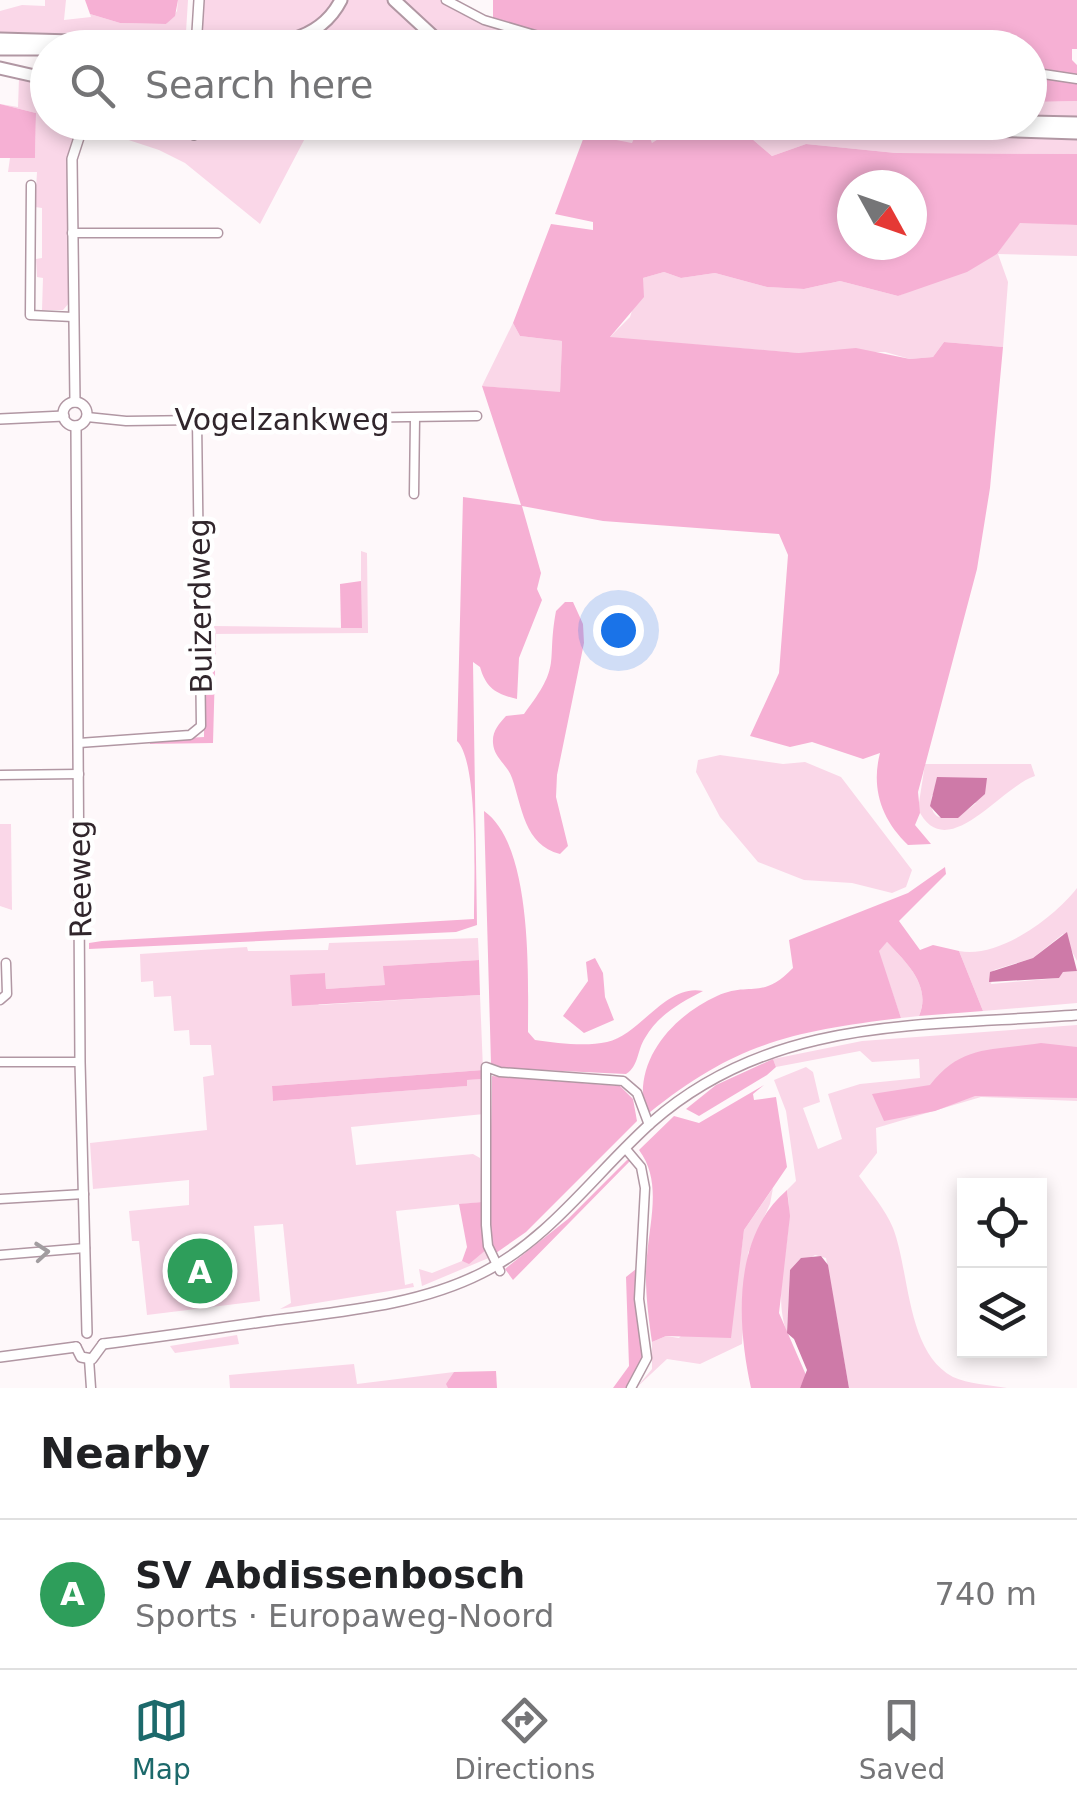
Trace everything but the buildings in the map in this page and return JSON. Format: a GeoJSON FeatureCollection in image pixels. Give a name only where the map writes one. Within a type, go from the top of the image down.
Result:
{"type":"FeatureCollection","features":[{"type":"Feature","properties":{"kind":"highway"},"geometry":{"type":"LineString","coordinates":[[312,30],[326,22],[340,0]]}},
{"type":"Feature","properties":{"kind":"highway"},"geometry":{"type":"LineString","coordinates":[[394,0],[426,30]]}},
{"type":"Feature","properties":{"kind":"highway"},"geometry":{"type":"LineString","coordinates":[[0,39],[30,40]]}},
{"type":"Feature","properties":{"kind":"highway"},"geometry":{"type":"LineString","coordinates":[[0,49],[30,49]]}},
{"type":"Feature","properties":{"kind":"highway"},"geometry":{"type":"LineString","coordinates":[[0,68],[30,75]]}},
{"type":"Feature","properties":{"kind":"highway"},"geometry":{"type":"LineString","coordinates":[[1047,122],[1077,123]]}},
{"type":"Feature","properties":{"kind":"highway"},"geometry":{"type":"LineString","coordinates":[[1047,132],[1077,133]]}},
{"type":"Feature","properties":{"kind":"street"},"geometry":{"type":"LineString","coordinates":[[198,30],[200,0]]}},
{"type":"Feature","properties":{"kind":"street"},"geometry":{"type":"LineString","coordinates":[[446,0],[484,20],[518,30]]}},
{"type":"Feature","properties":{"kind":"street"},"geometry":{"type":"LineString","coordinates":[[1047,75],[1077,79]]}},
{"type":"Feature","properties":{"kind":"street"},"geometry":{"type":"LineString","coordinates":[[74,402],[72,153],[77,140]]}},
{"type":"Feature","properties":{"kind":"street"},"geometry":{"type":"LineString","coordinates":[[31,185],[30,315],[73,317]]}},
{"type":"Feature","properties":{"kind":"street"},"geometry":{"type":"LineString","coordinates":[[72,233],[218,234]]}},
{"type":"Feature","properties":{"kind":"street"},"geometry":{"type":"LineString","coordinates":[[64,416],[65,408],[74,402]]}},
{"type":"Feature","properties":{"kind":"street"},"geometry":{"type":"LineString","coordinates":[[0,419],[64,416],[76,426],[87,417],[84,406],[74,402]]}},
{"type":"Feature","properties":{"kind":"street","name":"Vogelzankweg"},"geometry":{"type":"LineString","coordinates":[[87,417],[197,420],[476,416]]}},
{"type":"Feature","properties":{"kind":"street"},"geometry":{"type":"LineString","coordinates":[[414,494],[415,418]]}},
{"type":"Feature","properties":{"kind":"street","name":"Buizerdweg"},"geometry":{"type":"LineString","coordinates":[[79,743],[190,735],[201,726],[197,420]]}},
{"type":"Feature","properties":{"kind":"street","name":"Reeweg"},"geometry":{"type":"LineString","coordinates":[[76,426],[80,1062],[87,1333]]}},
{"type":"Feature","properties":{"kind":"street"},"geometry":{"type":"LineString","coordinates":[[0,776],[79,774]]}},
{"type":"Feature","properties":{"kind":"street"},"geometry":{"type":"LineString","coordinates":[[0,1000],[7,994],[6,962]]}},
{"type":"Feature","properties":{"kind":"street"},"geometry":{"type":"LineString","coordinates":[[103,1344],[395,1302],[444,1289],[498,1268],[554,1220],[650,1125],[732,1066],[796,1043],[867,1031],[1077,1015]]}},
{"type":"Feature","properties":{"kind":"street"},"geometry":{"type":"LineString","coordinates":[[0,1062],[80,1062]]}},
{"type":"Feature","properties":{"kind":"street"},"geometry":{"type":"LineString","coordinates":[[498,1268],[486,1225],[486,1067],[500,1072],[623,1081],[637,1092],[650,1125]]}},
{"type":"Feature","properties":{"kind":"street"},"geometry":{"type":"LineString","coordinates":[[625,1148],[642,1167],[644,1188],[639,1299],[647,1358],[631,1388]]}},
{"type":"Feature","properties":{"kind":"street"},"geometry":{"type":"LineString","coordinates":[[0,1199],[84,1194]]}},
{"type":"Feature","properties":{"kind":"street"},"geometry":{"type":"LineString","coordinates":[[0,1255],[85,1248]]}},
{"type":"Feature","properties":{"kind":"street"},"geometry":{"type":"LineString","coordinates":[[0,1358],[76,1347],[87,1333],[99,1336],[103,1344],[99,1355],[88,1360]]}},
{"type":"Feature","properties":{"kind":"street"},"geometry":{"type":"LineString","coordinates":[[76,1347],[88,1360],[91,1388]]}},
{"type":"Feature","properties":{"kind":"shaded area"},"geometry":{"type":"Polygon","coordinates":[[[45,0],[66,0],[64,20],[91,17],[90,14],[120,23],[166,24],[177,11],[178,0],[188,0],[186,30],[0,32],[0,11],[22,5],[45,6],[45,0]]]}},
{"type":"Feature","properties":{"kind":"shaded area"},"geometry":{"type":"Polygon","coordinates":[[[85,0],[178,0],[175,16],[166,24],[120,23],[90,14],[85,0]]]}},
{"type":"Feature","properties":{"kind":"shaded area"},"geometry":{"type":"Polygon","coordinates":[[[204,0],[337,0],[310,30],[201,30],[204,0]]]}},
{"type":"Feature","properties":{"kind":"shaded area"},"geometry":{"type":"Polygon","coordinates":[[[343,0],[391,0],[424,30],[307,30],[343,0]]]}},
{"type":"Feature","properties":{"kind":"shaded area"},"geometry":{"type":"Polygon","coordinates":[[[397,0],[442,0],[522,30],[431,30],[397,0]]]}},
{"type":"Feature","properties":{"kind":"shaded area"},"geometry":{"type":"Polygon","coordinates":[[[493,0],[1077,0],[1077,49],[1072,49],[1072,60],[1077,65],[1077,101],[1047,102],[1047,30],[523,30],[493,20],[493,0]]]}},
{"type":"Feature","properties":{"kind":"shaded area"},"geometry":{"type":"Polygon","coordinates":[[[0,74],[30,78],[30,112],[0,104],[18,107],[19,79],[0,74]]]}},
{"type":"Feature","properties":{"kind":"shaded area"},"geometry":{"type":"Polygon","coordinates":[[[1077,101],[1077,119],[1047,118],[1047,102],[1077,101]]]}},
{"type":"Feature","properties":{"kind":"shaded area"},"geometry":{"type":"Polygon","coordinates":[[[0,104],[30,112],[30,140],[35,140],[35,158],[0,158],[0,104]]]}},
{"type":"Feature","properties":{"kind":"shaded area"},"geometry":{"type":"Polygon","coordinates":[[[1077,137],[1077,154],[896,153],[806,144],[772,156],[753,140],[1077,137]]]}},
{"type":"Feature","properties":{"kind":"shaded area"},"geometry":{"type":"Polygon","coordinates":[[[35,140],[72,140],[67,157],[69,303],[63,310],[42,310],[43,278],[37,277],[36,259],[42,258],[42,208],[35,207],[37,172],[8,172],[10,158],[35,158],[35,140]]]}},
{"type":"Feature","properties":{"kind":"shaded area"},"geometry":{"type":"Polygon","coordinates":[[[129,140],[304,140],[260,224],[185,163],[129,140]]]}},
{"type":"Feature","properties":{"kind":"shaded area"},"geometry":{"type":"Polygon","coordinates":[[[583,140],[753,140],[772,156],[806,144],[896,153],[1077,154],[1077,225],[1020,223],[997,254],[967,272],[898,296],[840,281],[804,289],[767,287],[715,273],[681,278],[664,272],[643,278],[644,297],[610,337],[799,353],[856,348],[910,359],[933,357],[944,342],[1003,347],[990,488],[977,569],[918,792],[920,813],[915,825],[931,844],[908,845],[891,825],[878,791],[880,753],[863,759],[812,742],[790,747],[750,736],[779,673],[788,555],[779,534],[603,521],[522,506],[541,573],[537,589],[542,600],[519,658],[517,699],[493,689],[473,662],[477,925],[456,932],[89,949],[89,943],[102,941],[474,919],[472,797],[464,753],[457,741],[463,497],[521,505],[482,386],[560,392],[562,341],[520,336],[513,323],[551,224],[593,230],[593,222],[555,214],[583,140]]]}},
{"type":"Feature","properties":{"kind":"shaded area"},"geometry":{"type":"Polygon","coordinates":[[[650,140],[711,140],[652,143],[650,140]]]}},
{"type":"Feature","properties":{"kind":"shaded area"},"geometry":{"type":"Polygon","coordinates":[[[1020,222],[1077,225],[1077,256],[998,254],[1008,282],[1003,347],[944,342],[933,357],[910,359],[885,352],[799,353],[609,338],[630,317],[643,278],[664,272],[681,278],[715,273],[767,287],[804,289],[840,281],[898,296],[997,254],[1020,222]]]}},
{"type":"Feature","properties":{"kind":"shaded area"},"geometry":{"type":"Polygon","coordinates":[[[513,323],[520,336],[562,341],[560,393],[482,386],[513,323]]]}},
{"type":"Feature","properties":{"kind":"shaded area"},"geometry":{"type":"Polygon","coordinates":[[[361,551],[367,553],[368,633],[205,634],[213,626],[361,628],[361,551]]]}},
{"type":"Feature","properties":{"kind":"shaded area"},"geometry":{"type":"Polygon","coordinates":[[[361,581],[362,628],[341,628],[340,584],[361,581]]]}},
{"type":"Feature","properties":{"kind":"shaded area"},"geometry":{"type":"Polygon","coordinates":[[[565,602],[573,602],[583,624],[584,643],[557,775],[556,797],[568,846],[560,854],[548,849],[532,833],[493,739],[506,716],[524,714],[544,684],[551,664],[556,611],[565,602]]]}},
{"type":"Feature","properties":{"kind":"shaded area"},"geometry":{"type":"Polygon","coordinates":[[[216,633],[213,743],[150,744],[150,740],[204,737],[205,635],[216,633]]]}},
{"type":"Feature","properties":{"kind":"shaded area"},"geometry":{"type":"Polygon","coordinates":[[[720,755],[783,764],[805,762],[841,777],[912,870],[906,887],[892,893],[852,883],[804,880],[758,862],[720,817],[696,772],[698,760],[720,755]]]}},
{"type":"Feature","properties":{"kind":"shaded area"},"geometry":{"type":"Polygon","coordinates":[[[925,764],[1031,764],[1035,776],[958,827],[943,830],[930,825],[918,809],[925,764]],[[932,795],[934,813],[939,817],[962,813],[976,803],[932,795]]]}},
{"type":"Feature","properties":{"kind":"shaded area"},"geometry":{"type":"Polygon","coordinates":[[[937,777],[987,778],[985,794],[958,818],[941,818],[930,806],[937,777]]]}},
{"type":"Feature","properties":{"kind":"shaded area"},"geometry":{"type":"Polygon","coordinates":[[[484,811],[500,828],[512,852],[519,881],[527,947],[528,1032],[535,1040],[607,1042],[631,1030],[677,995],[703,991],[656,1023],[626,1074],[496,1068],[491,1064],[484,811]]]}},
{"type":"Feature","properties":{"kind":"shaded area"},"geometry":{"type":"Polygon","coordinates":[[[0,824],[11,824],[12,910],[0,906],[0,824]]]}},
{"type":"Feature","properties":{"kind":"shaded area"},"geometry":{"type":"Polygon","coordinates":[[[945,867],[946,874],[899,921],[920,950],[933,945],[959,951],[983,1011],[919,1016],[920,985],[887,942],[879,951],[901,1018],[829,1028],[767,1044],[710,1070],[649,1113],[645,1111],[645,1074],[651,1057],[686,1015],[717,996],[772,984],[793,968],[789,940],[908,893],[945,867]]]}},
{"type":"Feature","properties":{"kind":"shaded area"},"geometry":{"type":"Polygon","coordinates":[[[1077,888],[1077,961],[1063,934],[1033,958],[994,970],[991,984],[1059,978],[1063,972],[1077,971],[1077,1003],[983,1011],[959,951],[991,949],[1024,934],[1054,912],[1077,888]]]}},
{"type":"Feature","properties":{"kind":"shaded area"},"geometry":{"type":"Polygon","coordinates":[[[1067,932],[1077,971],[1063,972],[1059,978],[989,982],[990,972],[1033,958],[1067,932]]]}},
{"type":"Feature","properties":{"kind":"shaded area"},"geometry":{"type":"Polygon","coordinates":[[[478,938],[479,960],[384,966],[386,985],[326,989],[325,973],[290,976],[319,1005],[480,995],[483,1070],[272,1086],[273,1101],[466,1086],[467,1080],[484,1079],[484,1114],[351,1127],[356,1165],[473,1154],[480,1158],[482,1202],[396,1211],[405,1285],[413,1283],[414,1287],[280,1309],[291,1303],[283,1224],[254,1226],[260,1301],[147,1315],[139,1241],[132,1241],[129,1211],[189,1205],[189,1180],[93,1189],[90,1143],[207,1130],[203,1077],[214,1075],[211,1045],[190,1045],[189,1030],[174,1031],[171,996],[154,997],[153,981],[141,982],[140,954],[247,947],[248,951],[328,950],[329,943],[478,938]]]}},
{"type":"Feature","properties":{"kind":"shaded area"},"geometry":{"type":"Polygon","coordinates":[[[887,942],[920,985],[919,1016],[901,1018],[878,951],[887,942]]]}},
{"type":"Feature","properties":{"kind":"shaded area"},"geometry":{"type":"Polygon","coordinates":[[[595,958],[603,973],[605,997],[614,1020],[584,1033],[563,1016],[588,981],[586,962],[595,958]]]}},
{"type":"Feature","properties":{"kind":"shaded area"},"geometry":{"type":"Polygon","coordinates":[[[479,960],[480,995],[292,1006],[290,975],[325,973],[326,989],[385,985],[383,966],[479,960]]]}},
{"type":"Feature","properties":{"kind":"shaded area"},"geometry":{"type":"Polygon","coordinates":[[[1077,1025],[1077,1101],[981,1097],[876,1128],[877,1153],[859,1176],[893,1228],[912,1310],[926,1349],[953,1377],[1007,1388],[849,1388],[826,1258],[815,1255],[790,1270],[787,1333],[782,1316],[787,1190],[796,1181],[786,1111],[774,1080],[806,1067],[813,1072],[820,1102],[803,1108],[818,1149],[842,1139],[828,1094],[860,1084],[920,1078],[919,1059],[872,1062],[860,1051],[776,1067],[773,1059],[862,1041],[1077,1025]]]}},
{"type":"Feature","properties":{"kind":"shaded area"},"geometry":{"type":"Polygon","coordinates":[[[1041,1043],[1077,1047],[1077,1098],[975,1096],[935,1111],[884,1121],[872,1094],[930,1085],[954,1062],[979,1052],[1041,1043]]]}},
{"type":"Feature","properties":{"kind":"shaded area"},"geometry":{"type":"Polygon","coordinates":[[[773,1059],[776,1067],[767,1075],[699,1116],[686,1109],[716,1085],[773,1059]]]}},
{"type":"Feature","properties":{"kind":"shaded area"},"geometry":{"type":"Polygon","coordinates":[[[483,1070],[484,1079],[467,1080],[467,1086],[273,1101],[272,1086],[483,1070]]]}},
{"type":"Feature","properties":{"kind":"shaded area"},"geometry":{"type":"Polygon","coordinates":[[[492,1076],[620,1086],[633,1099],[637,1121],[526,1232],[496,1253],[489,1241],[492,1076]]]}},
{"type":"Feature","properties":{"kind":"shaded area"},"geometry":{"type":"Polygon","coordinates":[[[764,1085],[753,1094],[754,1100],[776,1097],[787,1167],[744,1230],[731,1338],[666,1336],[652,1342],[646,1277],[652,1187],[639,1150],[674,1116],[699,1123],[764,1085]]]}},
{"type":"Feature","properties":{"kind":"shaded area"},"geometry":{"type":"Polygon","coordinates":[[[631,1160],[513,1280],[505,1269],[568,1219],[631,1160]]]}},
{"type":"Feature","properties":{"kind":"shaded area"},"geometry":{"type":"Polygon","coordinates":[[[773,1188],[748,1253],[742,1344],[700,1364],[667,1359],[636,1388],[652,1369],[652,1342],[666,1336],[679,1338],[738,1274],[744,1230],[773,1188]]]}},
{"type":"Feature","properties":{"kind":"shaded area"},"geometry":{"type":"Polygon","coordinates":[[[787,1190],[790,1216],[779,1313],[806,1375],[800,1388],[751,1388],[743,1337],[743,1283],[756,1232],[769,1209],[787,1190]]]}},
{"type":"Feature","properties":{"kind":"shaded area"},"geometry":{"type":"Polygon","coordinates":[[[482,1202],[487,1249],[469,1264],[462,1261],[467,1247],[459,1204],[482,1202]]]}},
{"type":"Feature","properties":{"kind":"shaded area"},"geometry":{"type":"Polygon","coordinates":[[[487,1249],[491,1257],[422,1286],[419,1269],[432,1273],[462,1261],[468,1263],[487,1249]]]}},
{"type":"Feature","properties":{"kind":"shaded area"},"geometry":{"type":"Polygon","coordinates":[[[821,1256],[828,1265],[849,1388],[800,1388],[807,1370],[794,1339],[787,1333],[790,1270],[801,1258],[821,1256]]]}},
{"type":"Feature","properties":{"kind":"shaded area"},"geometry":{"type":"Polygon","coordinates":[[[636,1269],[643,1362],[627,1388],[613,1388],[629,1366],[626,1277],[636,1269]]]}},
{"type":"Feature","properties":{"kind":"shaded area"},"geometry":{"type":"Polygon","coordinates":[[[237,1335],[239,1344],[175,1353],[170,1346],[237,1335]]]}},
{"type":"Feature","properties":{"kind":"shaded area"},"geometry":{"type":"Polygon","coordinates":[[[354,1364],[357,1384],[454,1372],[448,1388],[230,1388],[229,1375],[354,1364]]]}},
{"type":"Feature","properties":{"kind":"shaded area"},"geometry":{"type":"Polygon","coordinates":[[[496,1371],[497,1388],[448,1388],[446,1384],[454,1372],[496,1371]]]}},
{"type":"Feature","properties":{"kind":"place","name":"SV Abdissenbosch"},"geometry":{"type":"Point","coordinates":[200,1271]}}]}
